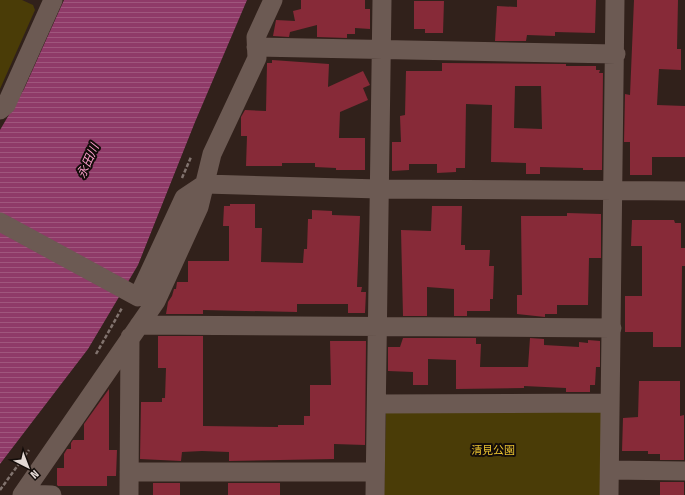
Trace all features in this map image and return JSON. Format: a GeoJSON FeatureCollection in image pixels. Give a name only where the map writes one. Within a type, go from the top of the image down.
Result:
{"type":"FeatureCollection","features":[{"type":"Feature","properties":{"kind":"street"},"geometry":{"type":"LineString","coordinates":[[0,110],[6,105],[52,0]]}},
{"type":"Feature","properties":{"kind":"street"},"geometry":{"type":"LineString","coordinates":[[22,495],[156,301],[199,207],[212,154],[257,58],[256,37],[273,0]]}},
{"type":"Feature","properties":{"kind":"street"},"geometry":{"type":"LineString","coordinates":[[375,495],[382,0]]}},
{"type":"Feature","properties":{"kind":"street"},"geometry":{"type":"LineString","coordinates":[[610,495],[610,403],[616,54],[615,0]]}},
{"type":"Feature","properties":{"kind":"street"},"geometry":{"type":"LineString","coordinates":[[256,47],[616,54]]}},
{"type":"Feature","properties":{"kind":"street"},"geometry":{"type":"LineString","coordinates":[[0,222],[138,297],[184,198],[205,184],[379,189],[685,191]]}},
{"type":"Feature","properties":{"kind":"street"},"geometry":{"type":"LineString","coordinates":[[134,331],[378,327],[612,328]]}},
{"type":"Feature","properties":{"kind":"street"},"geometry":{"type":"LineString","coordinates":[[128,495],[134,331]]}},
{"type":"Feature","properties":{"kind":"street"},"geometry":{"type":"LineString","coordinates":[[377,404],[610,403]]}},
{"type":"Feature","properties":{"kind":"street"},"geometry":{"type":"LineString","coordinates":[[610,470],[685,471]]}},
{"type":"Feature","properties":{"kind":"street"},"geometry":{"type":"LineString","coordinates":[[129,472],[376,472]]}},
{"type":"Feature","properties":{"kind":"street"},"geometry":{"type":"LineString","coordinates":[[22,495],[52,495]]}},
{"type":"Feature","properties":{"kind":"green space"},"geometry":{"type":"Polygon","coordinates":[[[0,0],[22,0],[33,5],[35,10],[0,89],[0,0]]]}},
{"type":"Feature","properties":{"kind":"green space","name":"清見公園"},"geometry":{"type":"Polygon","coordinates":[[[598,407],[603,414],[602,495],[384,495],[386,411],[598,407]]]}},
{"type":"Feature","properties":{"kind":"water","name":"永田川"},"geometry":{"type":"Polygon","coordinates":[[[64,0],[247,0],[195,122],[138,265],[88,349],[0,464],[0,130],[24,89],[64,0]]]}},
{"type":"Feature","properties":{"kind":"building"},"geometry":{"type":"Polygon","coordinates":[[[301,0],[365,0],[365,9],[370,9],[370,29],[355,28],[355,34],[347,34],[347,38],[317,37],[317,25],[290,32],[289,37],[273,36],[276,20],[295,21],[293,11],[301,9],[301,0]]]}},
{"type":"Feature","properties":{"kind":"building"},"geometry":{"type":"Polygon","coordinates":[[[517,0],[596,0],[595,33],[555,32],[555,36],[527,35],[526,41],[495,41],[497,6],[517,7],[517,0]]]}},
{"type":"Feature","properties":{"kind":"building"},"geometry":{"type":"Polygon","coordinates":[[[634,0],[678,0],[677,49],[681,49],[681,70],[659,69],[657,105],[685,106],[685,157],[652,157],[652,175],[630,175],[630,142],[624,142],[625,94],[630,95],[634,0]]]}},
{"type":"Feature","properties":{"kind":"building"},"geometry":{"type":"Polygon","coordinates":[[[414,1],[444,1],[443,33],[425,33],[425,29],[414,29],[414,1]]]}},
{"type":"Feature","properties":{"kind":"building"},"geometry":{"type":"Polygon","coordinates":[[[272,60],[329,64],[328,87],[363,71],[370,85],[363,88],[368,100],[340,112],[339,138],[365,138],[365,170],[336,170],[336,168],[315,167],[315,163],[282,163],[282,166],[246,166],[247,136],[241,136],[241,117],[245,110],[266,111],[267,63],[272,63],[272,60]]]}},
{"type":"Feature","properties":{"kind":"building"},"geometry":{"type":"Polygon","coordinates":[[[442,63],[566,64],[566,66],[596,66],[596,70],[600,70],[599,73],[603,73],[602,170],[540,167],[540,174],[526,174],[526,163],[491,162],[492,105],[466,104],[465,168],[456,168],[456,172],[437,173],[437,164],[409,164],[409,170],[392,171],[392,142],[401,142],[400,116],[405,115],[406,71],[442,71],[442,63]],[[515,86],[514,128],[542,129],[541,86],[515,86]]]}},
{"type":"Feature","properties":{"kind":"building"},"geometry":{"type":"Polygon","coordinates":[[[230,204],[255,204],[255,228],[262,228],[261,262],[303,263],[304,249],[307,249],[308,219],[312,219],[312,210],[332,211],[332,215],[360,216],[357,287],[362,287],[361,292],[366,292],[365,313],[348,313],[348,304],[297,304],[297,312],[203,310],[203,314],[166,314],[168,302],[174,289],[176,289],[177,282],[188,282],[188,261],[229,261],[229,226],[223,226],[224,206],[230,206],[230,204]]]}},
{"type":"Feature","properties":{"kind":"building"},"geometry":{"type":"Polygon","coordinates":[[[432,206],[462,206],[461,245],[465,245],[465,250],[490,250],[489,266],[494,266],[493,299],[490,299],[490,311],[467,311],[467,316],[454,316],[454,289],[427,287],[427,316],[403,316],[401,230],[431,231],[432,206]]]}},
{"type":"Feature","properties":{"kind":"building"},"geometry":{"type":"Polygon","coordinates":[[[567,213],[601,214],[601,258],[589,258],[588,305],[557,305],[557,314],[545,314],[545,317],[517,314],[517,295],[522,295],[521,216],[567,216],[567,213]]]}},
{"type":"Feature","properties":{"kind":"building"},"geometry":{"type":"Polygon","coordinates":[[[632,220],[674,220],[675,223],[681,223],[681,248],[685,248],[685,266],[682,266],[681,347],[653,347],[653,332],[625,332],[625,296],[642,296],[642,246],[631,246],[632,220]]]}},
{"type":"Feature","properties":{"kind":"building"},"geometry":{"type":"Polygon","coordinates":[[[158,336],[203,336],[203,426],[278,427],[278,425],[304,425],[304,416],[310,416],[310,385],[331,385],[330,341],[366,341],[365,445],[334,444],[334,459],[229,461],[229,452],[202,451],[182,452],[181,461],[140,459],[141,402],[162,402],[162,398],[165,398],[166,368],[158,368],[158,336]]]}},
{"type":"Feature","properties":{"kind":"building"},"geometry":{"type":"Polygon","coordinates":[[[403,338],[476,338],[476,344],[481,344],[480,367],[528,367],[530,338],[544,339],[544,345],[579,347],[579,342],[588,343],[588,340],[600,341],[600,367],[596,367],[595,385],[590,385],[590,392],[566,392],[566,388],[524,386],[524,388],[456,389],[456,360],[428,359],[428,385],[413,385],[413,372],[388,371],[388,347],[400,347],[403,338]]]}},
{"type":"Feature","properties":{"kind":"building"},"geometry":{"type":"Polygon","coordinates":[[[639,381],[680,381],[680,416],[684,415],[684,460],[660,460],[660,454],[648,454],[648,451],[622,451],[623,418],[638,417],[639,381]]]}},
{"type":"Feature","properties":{"kind":"building"},"geometry":{"type":"Polygon","coordinates":[[[109,389],[109,450],[117,450],[116,476],[107,476],[107,486],[58,486],[57,468],[64,468],[64,454],[67,449],[71,449],[71,443],[73,440],[84,440],[84,424],[109,389]]]}},
{"type":"Feature","properties":{"kind":"building"},"geometry":{"type":"Polygon","coordinates":[[[660,482],[684,482],[684,495],[660,495],[660,482]]]}},
{"type":"Feature","properties":{"kind":"building"},"geometry":{"type":"Polygon","coordinates":[[[153,483],[180,483],[180,495],[153,495],[153,483]]]}},
{"type":"Feature","properties":{"kind":"building"},"geometry":{"type":"Polygon","coordinates":[[[228,483],[280,483],[280,495],[228,495],[228,483]]]}}]}
